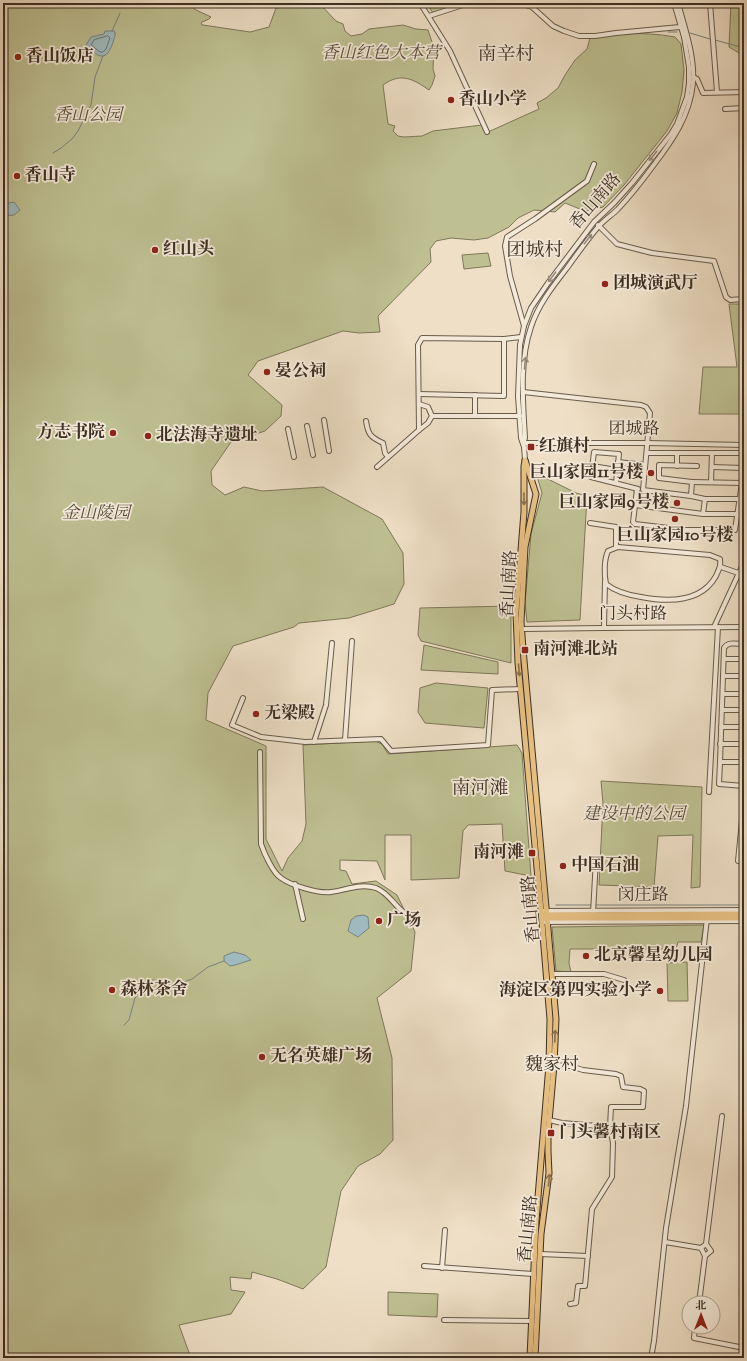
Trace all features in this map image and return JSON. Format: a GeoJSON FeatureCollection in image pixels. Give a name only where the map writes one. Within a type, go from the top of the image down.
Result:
{"type":"FeatureCollection","features":[{"type":"Feature","properties":{"kind":"main road","name":"香山南路"},"geometry":{"type":"LineString","coordinates":[[525,460],[536,494],[527,533],[522,629],[544,916],[552,1065],[548,1152],[549,1173],[543,1215],[540,1254],[535,1358]]}},
{"type":"Feature","properties":{"kind":"main road","name":"香山南路"},"geometry":{"type":"LineString","coordinates":[[525,460],[523,529],[516,613],[517,651],[556,1019],[536,1221],[530,1358]]}},
{"type":"Feature","properties":{"kind":"main road","name":"闵庄路"},"geometry":{"type":"LineString","coordinates":[[544,916],[593,912],[744,914]]}},
{"type":"Feature","properties":{"kind":"main road","name":"闵庄路"},"geometry":{"type":"LineString","coordinates":[[544,916],[707,920],[744,918]]}},
{"type":"Feature","properties":{"kind":"street"},"geometry":{"type":"LineString","coordinates":[[420,3],[450,50],[487,132]]}},
{"type":"Feature","properties":{"kind":"street"},"geometry":{"type":"LineString","coordinates":[[429,16],[468,3]]}},
{"type":"Feature","properties":{"kind":"street"},"geometry":{"type":"LineString","coordinates":[[519,3],[532,7],[553,26],[579,36],[595,36],[680,27]]}},
{"type":"Feature","properties":{"kind":"street","name":"香山南路"},"geometry":{"type":"LineString","coordinates":[[525,460],[521,438],[518,372],[521,337],[524,326],[536,301],[594,222],[632,183],[678,124],[687,97],[690,67],[688,53],[674,3]]}},
{"type":"Feature","properties":{"kind":"street","name":"香山南路"},"geometry":{"type":"LineString","coordinates":[[523,443],[525,438],[523,392],[526,349],[530,328],[534,317],[542,302],[599,225],[618,209],[674,137],[686,112],[693,77],[691,52],[678,3]]}},
{"type":"Feature","properties":{"kind":"street"},"geometry":{"type":"LineString","coordinates":[[710,3],[717,92]]}},
{"type":"Feature","properties":{"kind":"street"},"geometry":{"type":"LineString","coordinates":[[693,77],[697,79],[703,93],[744,92]]}},
{"type":"Feature","properties":{"kind":"street"},"geometry":{"type":"LineString","coordinates":[[725,109],[744,108]]}},
{"type":"Feature","properties":{"kind":"street"},"geometry":{"type":"LineString","coordinates":[[524,326],[510,276],[505,246],[507,237],[535,219],[587,181],[594,164]]}},
{"type":"Feature","properties":{"kind":"street"},"geometry":{"type":"LineString","coordinates":[[594,222],[599,225],[617,244],[652,253],[714,261],[726,297],[730,300],[744,299]]}},
{"type":"Feature","properties":{"kind":"street"},"geometry":{"type":"LineString","coordinates":[[419,430],[418,345],[422,338],[504,339],[521,337]]}},
{"type":"Feature","properties":{"kind":"street"},"geometry":{"type":"LineString","coordinates":[[419,394],[504,396],[504,339]]}},
{"type":"Feature","properties":{"kind":"street"},"geometry":{"type":"LineString","coordinates":[[523,392],[641,405],[646,407],[650,413],[643,490]]}},
{"type":"Feature","properties":{"kind":"street"},"geometry":{"type":"LineString","coordinates":[[474,395],[474,416]]}},
{"type":"Feature","properties":{"kind":"street"},"geometry":{"type":"LineString","coordinates":[[419,404],[428,407],[432,416]]}},
{"type":"Feature","properties":{"kind":"street"},"geometry":{"type":"LineString","coordinates":[[432,416],[520,416]]}},
{"type":"Feature","properties":{"kind":"street"},"geometry":{"type":"LineString","coordinates":[[377,467],[428,423],[432,416]]}},
{"type":"Feature","properties":{"kind":"street"},"geometry":{"type":"LineString","coordinates":[[324,420],[329,451]]}},
{"type":"Feature","properties":{"kind":"street"},"geometry":{"type":"LineString","coordinates":[[366,421],[368,432],[373,438],[383,443],[385,454],[388,457]]}},
{"type":"Feature","properties":{"kind":"street"},"geometry":{"type":"LineString","coordinates":[[306,426],[313,455]]}},
{"type":"Feature","properties":{"kind":"street"},"geometry":{"type":"LineString","coordinates":[[288,429],[294,457]]}},
{"type":"Feature","properties":{"kind":"street","name":"团城路"},"geometry":{"type":"LineString","coordinates":[[523,443],[744,445]]}},
{"type":"Feature","properties":{"kind":"street"},"geometry":{"type":"LineString","coordinates":[[616,483],[619,454],[594,452],[591,477],[643,490],[705,499],[740,499]]}},
{"type":"Feature","properties":{"kind":"street"},"geometry":{"type":"LineString","coordinates":[[637,489],[633,522],[635,524],[685,530],[735,530],[742,483],[744,453],[646,453]]}},
{"type":"Feature","properties":{"kind":"street"},"geometry":{"type":"LineString","coordinates":[[677,453],[677,466]]}},
{"type":"Feature","properties":{"kind":"street"},"geometry":{"type":"LineString","coordinates":[[712,453],[712,482]]}},
{"type":"Feature","properties":{"kind":"street"},"geometry":{"type":"LineString","coordinates":[[618,462],[645,465]]}},
{"type":"Feature","properties":{"kind":"street"},"geometry":{"type":"LineString","coordinates":[[697,466],[659,465],[659,478],[692,482],[742,483]]}},
{"type":"Feature","properties":{"kind":"street"},"geometry":{"type":"LineString","coordinates":[[592,466],[644,476]]}},
{"type":"Feature","properties":{"kind":"street"},"geometry":{"type":"LineString","coordinates":[[712,466],[743,468]]}},
{"type":"Feature","properties":{"kind":"street"},"geometry":{"type":"LineString","coordinates":[[691,496],[692,482]]}},
{"type":"Feature","properties":{"kind":"street"},"geometry":{"type":"LineString","coordinates":[[703,514],[705,499]]}},
{"type":"Feature","properties":{"kind":"street"},"geometry":{"type":"LineString","coordinates":[[635,505],[703,514],[738,514]]}},
{"type":"Feature","properties":{"kind":"street"},"geometry":{"type":"LineString","coordinates":[[590,523],[616,527],[616,547]]}},
{"type":"Feature","properties":{"kind":"street"},"geometry":{"type":"LineString","coordinates":[[604,628],[605,579],[606,555],[608,551],[616,547],[710,554],[720,559],[721,567],[708,587],[693,596],[681,599],[666,600],[628,594],[610,587],[606,584],[605,579]]}},
{"type":"Feature","properties":{"kind":"street"},"geometry":{"type":"LineString","coordinates":[[710,792],[716,627],[742,574],[744,562]]}},
{"type":"Feature","properties":{"kind":"street"},"geometry":{"type":"LineString","coordinates":[[721,567],[742,574]]}},
{"type":"Feature","properties":{"kind":"street","name":"门头村路"},"geometry":{"type":"LineString","coordinates":[[522,629],[744,627]]}},
{"type":"Feature","properties":{"kind":"street"},"geometry":{"type":"LineString","coordinates":[[345,740],[352,641]]}},
{"type":"Feature","properties":{"kind":"street"},"geometry":{"type":"LineString","coordinates":[[314,742],[326,706],[332,643]]}},
{"type":"Feature","properties":{"kind":"street"},"geometry":{"type":"LineString","coordinates":[[744,644],[726,645],[723,676],[719,784],[744,786]]}},
{"type":"Feature","properties":{"kind":"street"},"geometry":{"type":"LineString","coordinates":[[724,659],[744,659]]}},
{"type":"Feature","properties":{"kind":"street"},"geometry":{"type":"LineString","coordinates":[[723,676],[744,676]]}},
{"type":"Feature","properties":{"kind":"street"},"geometry":{"type":"LineString","coordinates":[[243,698],[232,725],[261,737],[305,742],[381,739],[391,751],[488,745],[492,690],[520,689]]}},
{"type":"Feature","properties":{"kind":"street"},"geometry":{"type":"LineString","coordinates":[[723,694],[744,694]]}},
{"type":"Feature","properties":{"kind":"street"},"geometry":{"type":"LineString","coordinates":[[722,710],[744,710]]}},
{"type":"Feature","properties":{"kind":"street"},"geometry":{"type":"LineString","coordinates":[[721,727],[744,727]]}},
{"type":"Feature","properties":{"kind":"street"},"geometry":{"type":"LineString","coordinates":[[720,744],[744,744]]}},
{"type":"Feature","properties":{"kind":"street"},"geometry":{"type":"LineString","coordinates":[[260,752],[261,844],[263,851],[280,878],[323,893],[367,886],[377,888],[388,896],[400,910],[406,914]]}},
{"type":"Feature","properties":{"kind":"street"},"geometry":{"type":"LineString","coordinates":[[720,762],[744,762]]}},
{"type":"Feature","properties":{"kind":"street"},"geometry":{"type":"LineString","coordinates":[[744,800],[738,861],[744,862]]}},
{"type":"Feature","properties":{"kind":"street"},"geometry":{"type":"LineString","coordinates":[[593,912],[596,859]]}},
{"type":"Feature","properties":{"kind":"street"},"geometry":{"type":"LineString","coordinates":[[295,884],[302,919]]}},
{"type":"Feature","properties":{"kind":"street","name":"闵庄路"},"geometry":{"type":"LineString","coordinates":[[593,912],[744,910]]}},
{"type":"Feature","properties":{"kind":"street"},"geometry":{"type":"LineString","coordinates":[[651,1358],[665,1242],[686,1106],[707,920]]}},
{"type":"Feature","properties":{"kind":"street","name":"闵庄路"},"geometry":{"type":"LineString","coordinates":[[707,920],[744,921]]}},
{"type":"Feature","properties":{"kind":"street"},"geometry":{"type":"LineString","coordinates":[[552,974],[604,974],[624,980]]}},
{"type":"Feature","properties":{"kind":"street"},"geometry":{"type":"LineString","coordinates":[[552,1065],[570,1066],[583,1070],[616,1074],[621,1076],[623,1088],[640,1089],[644,1091],[643,1107],[611,1107],[610,1127],[613,1143],[612,1176],[592,1208],[585,1286],[578,1286],[576,1303],[570,1304]]}},
{"type":"Feature","properties":{"kind":"street"},"geometry":{"type":"LineString","coordinates":[[705,1256],[711,1251],[706,1244],[722,1116]]}},
{"type":"Feature","properties":{"kind":"street"},"geometry":{"type":"LineString","coordinates":[[549,1120],[562,1123],[610,1127]]}},
{"type":"Feature","properties":{"kind":"street"},"geometry":{"type":"LineString","coordinates":[[442,1268],[445,1230]]}},
{"type":"Feature","properties":{"kind":"street"},"geometry":{"type":"LineString","coordinates":[[665,1242],[701,1248],[706,1244]]}},
{"type":"Feature","properties":{"kind":"street"},"geometry":{"type":"LineString","coordinates":[[700,1295],[705,1256],[701,1248]]}},
{"type":"Feature","properties":{"kind":"street"},"geometry":{"type":"LineString","coordinates":[[540,1254],[588,1256]]}},
{"type":"Feature","properties":{"kind":"street"},"geometry":{"type":"LineString","coordinates":[[424,1266],[533,1274]]}},
{"type":"Feature","properties":{"kind":"street"},"geometry":{"type":"LineString","coordinates":[[444,1320],[531,1321]]}},
{"type":"Feature","properties":{"kind":"street"},"geometry":{"type":"LineString","coordinates":[[695,1335],[694,1338],[744,1348]]}},
{"type":"Feature","properties":{"kind":"green space"},"geometry":{"type":"Polygon","coordinates":[[[3,3],[197,3],[194,9],[211,17],[201,24],[250,32],[269,27],[276,8],[307,3],[319,3],[336,21],[343,24],[345,31],[351,36],[362,34],[369,29],[403,25],[416,29],[428,30],[434,48],[433,69],[435,76],[429,90],[407,78],[389,81],[383,85],[388,124],[395,126],[393,131],[398,136],[404,137],[422,136],[433,131],[482,125],[486,126],[488,132],[539,109],[537,103],[558,88],[575,60],[587,49],[590,38],[621,34],[650,34],[675,37],[681,44],[684,70],[682,92],[677,113],[667,131],[624,185],[603,207],[585,211],[565,203],[555,212],[534,210],[518,218],[509,227],[488,238],[474,240],[451,238],[436,241],[430,249],[431,262],[378,316],[380,332],[359,333],[343,331],[258,361],[248,375],[282,405],[281,416],[265,431],[231,442],[211,471],[212,485],[225,495],[244,487],[262,491],[323,487],[382,519],[403,553],[404,584],[394,604],[349,618],[299,623],[294,627],[233,646],[208,693],[206,720],[266,746],[266,839],[282,871],[288,858],[302,841],[306,824],[303,745],[375,741],[382,744],[388,754],[517,745],[522,753],[531,876],[505,871],[502,824],[468,825],[463,831],[459,878],[411,880],[411,835],[385,835],[385,880],[377,861],[340,860],[340,870],[346,871],[352,884],[376,881],[397,895],[415,932],[411,971],[377,998],[392,1058],[393,1140],[380,1154],[358,1166],[341,1191],[326,1267],[303,1289],[277,1279],[252,1272],[251,1279],[230,1277],[231,1290],[245,1292],[231,1314],[179,1325],[191,1358],[3,1358],[3,3]]]}},
{"type":"Feature","properties":{"kind":"green space"},"geometry":{"type":"Polygon","coordinates":[[[426,3],[465,3],[433,13],[426,3]]]}},
{"type":"Feature","properties":{"kind":"green space"},"geometry":{"type":"Polygon","coordinates":[[[731,3],[744,3],[744,56],[729,47],[731,3]]]}},
{"type":"Feature","properties":{"kind":"green space"},"geometry":{"type":"Polygon","coordinates":[[[488,253],[491,266],[464,269],[462,255],[488,253]]]}},
{"type":"Feature","properties":{"kind":"green space"},"geometry":{"type":"Polygon","coordinates":[[[729,304],[744,304],[744,414],[699,414],[703,367],[737,367],[729,304]]]}},
{"type":"Feature","properties":{"kind":"green space"},"geometry":{"type":"Polygon","coordinates":[[[536,473],[576,493],[587,496],[580,620],[527,622],[525,603],[531,534],[542,493],[536,473]]]}},
{"type":"Feature","properties":{"kind":"green space"},"geometry":{"type":"Polygon","coordinates":[[[511,606],[511,663],[421,641],[418,635],[420,608],[511,606]]]}},
{"type":"Feature","properties":{"kind":"green space"},"geometry":{"type":"Polygon","coordinates":[[[424,645],[498,662],[498,674],[421,670],[424,645]]]}},
{"type":"Feature","properties":{"kind":"green space"},"geometry":{"type":"Polygon","coordinates":[[[436,683],[488,688],[484,728],[425,723],[418,712],[420,688],[436,683]]]}},
{"type":"Feature","properties":{"kind":"green space","name":"建设中的公园"},"geometry":{"type":"Polygon","coordinates":[[[601,781],[702,787],[700,887],[691,888],[693,835],[658,836],[654,887],[599,885],[603,803],[601,781]]]}},
{"type":"Feature","properties":{"kind":"green space"},"geometry":{"type":"Polygon","coordinates":[[[704,925],[701,942],[678,942],[676,949],[570,949],[569,963],[571,972],[556,971],[552,927],[704,925]]]}},
{"type":"Feature","properties":{"kind":"green space"},"geometry":{"type":"Polygon","coordinates":[[[687,962],[688,1001],[668,1001],[667,963],[687,962]]]}},
{"type":"Feature","properties":{"kind":"green space"},"geometry":{"type":"Polygon","coordinates":[[[388,1292],[438,1294],[437,1317],[388,1315],[388,1292]]]}},
{"type":"Feature","properties":{"kind":"water"},"geometry":{"type":"Polygon","coordinates":[[[105,31],[114,31],[115,36],[109,51],[104,56],[100,56],[90,50],[86,45],[91,37],[104,34],[105,31]]]}},
{"type":"Feature","properties":{"kind":"water"},"geometry":{"type":"Polygon","coordinates":[[[14,202],[20,210],[14,215],[3,216],[4,204],[14,202]]]}},
{"type":"Feature","properties":{"kind":"water"},"geometry":{"type":"Polygon","coordinates":[[[364,915],[368,917],[369,928],[358,937],[348,931],[351,920],[356,916],[364,915]]]}},
{"type":"Feature","properties":{"kind":"water"},"geometry":{"type":"Polygon","coordinates":[[[234,952],[245,955],[251,960],[230,966],[224,961],[224,956],[234,952]]]}},
{"type":"Feature","properties":{"kind":"waterway"},"geometry":{"type":"LineString","coordinates":[[112,31],[120,13]]}},
{"type":"Feature","properties":{"kind":"waterway"},"geometry":{"type":"LineString","coordinates":[[668,32],[677,32]]}},
{"type":"Feature","properties":{"kind":"waterway"},"geometry":{"type":"LineString","coordinates":[[690,33],[710,39]]}},
{"type":"Feature","properties":{"kind":"waterway"},"geometry":{"type":"LineString","coordinates":[[715,40],[744,49]]}},
{"type":"Feature","properties":{"kind":"waterway"},"geometry":{"type":"LineString","coordinates":[[53,153],[72,139],[78,131],[91,105],[95,77],[103,56]]}},
{"type":"Feature","properties":{"kind":"waterway"},"geometry":{"type":"LineString","coordinates":[[556,905],[592,905]]}},
{"type":"Feature","properties":{"kind":"waterway"},"geometry":{"type":"LineString","coordinates":[[595,905],[744,905]]}},
{"type":"Feature","properties":{"kind":"waterway"},"geometry":{"type":"LineString","coordinates":[[124,1025],[129,1020],[135,998],[148,979],[176,985],[192,979],[208,967],[224,961]]}},
{"type":"Feature","properties":{"kind":"place","name":"香山饭店"},"geometry":{"type":"Point","coordinates":[18,57]}},
{"type":"Feature","properties":{"kind":"place","name":"香山小学"},"geometry":{"type":"Point","coordinates":[451,100]}},
{"type":"Feature","properties":{"kind":"place","name":"香山寺"},"geometry":{"type":"Point","coordinates":[17,176]}},
{"type":"Feature","properties":{"kind":"place","name":"红山头"},"geometry":{"type":"Point","coordinates":[155,250]}},
{"type":"Feature","properties":{"kind":"place","name":"团城演武厅"},"geometry":{"type":"Point","coordinates":[605,284]}},
{"type":"Feature","properties":{"kind":"place","name":"晏公祠"},"geometry":{"type":"Point","coordinates":[267,372]}},
{"type":"Feature","properties":{"kind":"place","name":"方志书院"},"geometry":{"type":"Point","coordinates":[113,433]}},
{"type":"Feature","properties":{"kind":"place","name":"北法海寺遗址"},"geometry":{"type":"Point","coordinates":[148,436]}},
{"type":"Feature","properties":{"kind":"place","name":"红旗村"},"geometry":{"type":"Point","coordinates":[531,447]}},
{"type":"Feature","properties":{"kind":"place","name":"巨山家园11号楼"},"geometry":{"type":"Point","coordinates":[651,473]}},
{"type":"Feature","properties":{"kind":"place","name":"巨山家园9号楼"},"geometry":{"type":"Point","coordinates":[677,503]}},
{"type":"Feature","properties":{"kind":"place","name":"巨山家园10号楼"},"geometry":{"type":"Point","coordinates":[675,519]}},
{"type":"Feature","properties":{"kind":"place","name":"南河滩北站"},"geometry":{"type":"Point","coordinates":[525,650]}},
{"type":"Feature","properties":{"kind":"place","name":"无梁殿"},"geometry":{"type":"Point","coordinates":[256,714]}},
{"type":"Feature","properties":{"kind":"place","name":"南河滩"},"geometry":{"type":"Point","coordinates":[532,853]}},
{"type":"Feature","properties":{"kind":"place","name":"中国石油"},"geometry":{"type":"Point","coordinates":[563,866]}},
{"type":"Feature","properties":{"kind":"place","name":"广场"},"geometry":{"type":"Point","coordinates":[379,921]}},
{"type":"Feature","properties":{"kind":"place","name":"北京馨星幼儿园"},"geometry":{"type":"Point","coordinates":[586,956]}},
{"type":"Feature","properties":{"kind":"place","name":"森林茶舍"},"geometry":{"type":"Point","coordinates":[112,990]}},
{"type":"Feature","properties":{"kind":"place","name":"海淀区第四实验小学"},"geometry":{"type":"Point","coordinates":[660,991]}},
{"type":"Feature","properties":{"kind":"place","name":"无名英雄广场"},"geometry":{"type":"Point","coordinates":[262,1057]}},
{"type":"Feature","properties":{"kind":"place","name":"门头馨村南区"},"geometry":{"type":"Point","coordinates":[551,1133]}},
{"type":"Feature","properties":{"kind":"district","name":"南辛村"},"geometry":{"type":"Point","coordinates":[506,55]}},
{"type":"Feature","properties":{"kind":"district","name":"团城村"},"geometry":{"type":"Point","coordinates":[535,251]}},
{"type":"Feature","properties":{"kind":"district","name":"南河滩"},"geometry":{"type":"Point","coordinates":[480,789]}},
{"type":"Feature","properties":{"kind":"district","name":"魏家村"},"geometry":{"type":"Point","coordinates":[552,1066]}},
{"type":"Feature","properties":{"kind":"park label","name":"香山红色大本营"},"geometry":{"type":"Point","coordinates":[381,54]}},
{"type":"Feature","properties":{"kind":"park label","name":"香山公园"},"geometry":{"type":"Point","coordinates":[88,116]}},
{"type":"Feature","properties":{"kind":"park label","name":"金山陵园"},"geometry":{"type":"Point","coordinates":[96,514]}}]}
